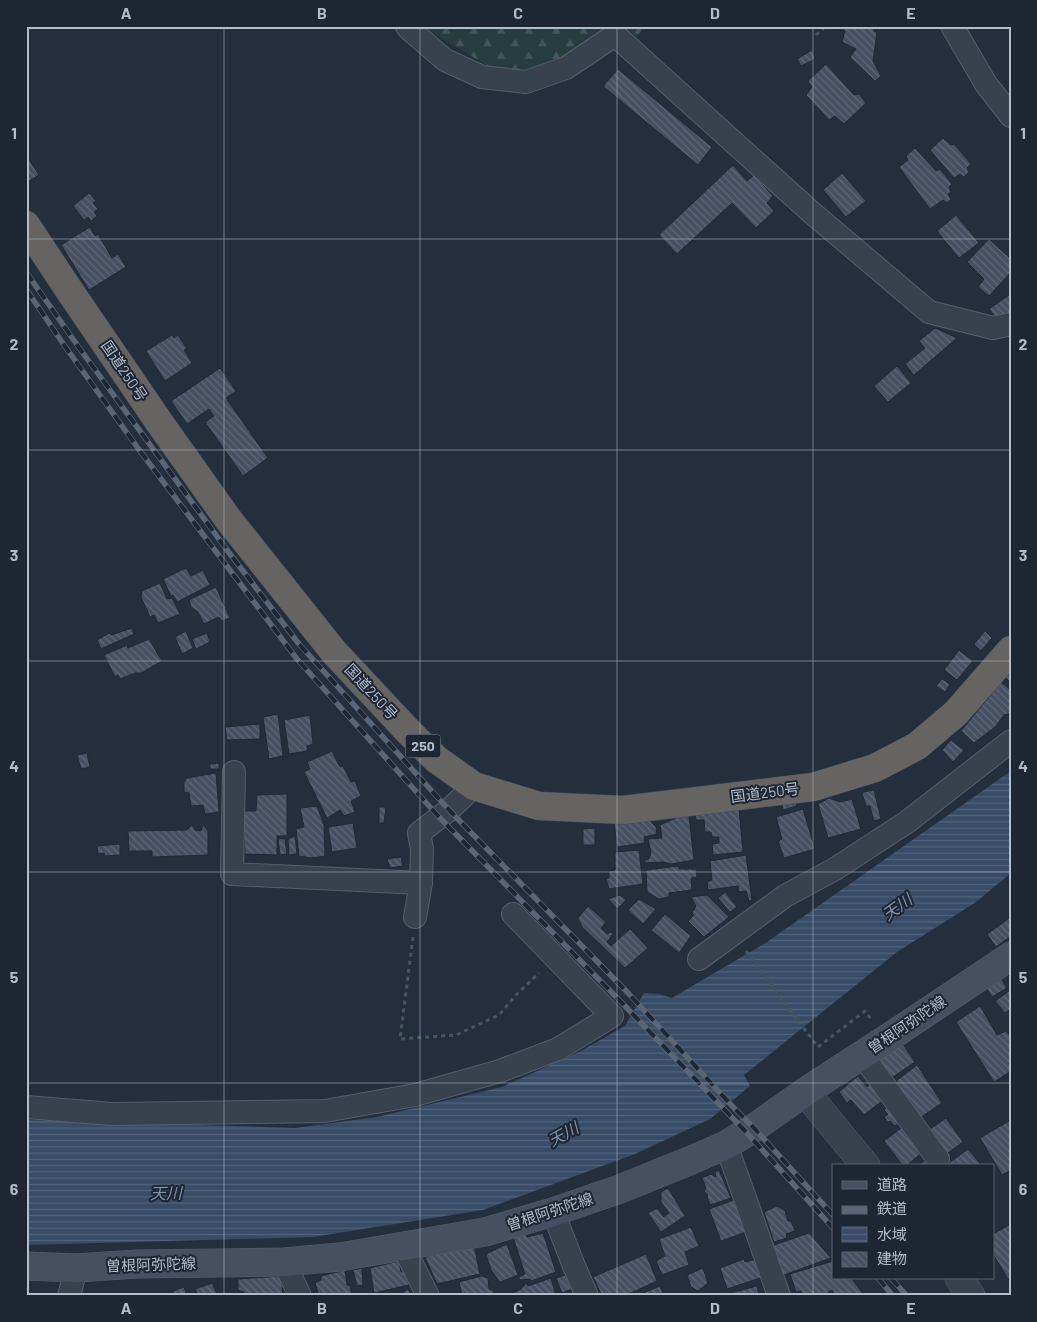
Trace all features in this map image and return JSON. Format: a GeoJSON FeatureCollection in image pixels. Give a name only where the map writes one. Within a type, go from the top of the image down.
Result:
{"type":"FeatureCollection","features":[{"type":"Feature","properties":{"kind":"highway","name":"国道250号"},"geometry":{"type":"LineString","coordinates":[[26,226],[159,422],[223,510],[334,652],[436,759],[474,786],[539,806],[623,810],[813,787],[875,768],[917,746],[956,713],[1011,650]]}},
{"type":"Feature","properties":{"kind":"main road","name":"曽根阿弥陀線"},"geometry":{"type":"LineString","coordinates":[[26,1266],[76,1268],[137,1264],[284,1262],[340,1256],[485,1232],[553,1212],[620,1189],[726,1145],[1011,956]]}},
{"type":"Feature","properties":{"kind":"street"},"geometry":{"type":"LineString","coordinates":[[407,26],[445,60],[482,77],[526,82],[566,68],[615,34],[811,212],[929,312],[993,328],[1011,324]]}},
{"type":"Feature","properties":{"kind":"street"},"geometry":{"type":"LineString","coordinates":[[952,26],[986,84],[1011,116]]}},
{"type":"Feature","properties":{"kind":"street"},"geometry":{"type":"LineString","coordinates":[[699,959],[785,896],[835,869],[907,822],[1011,742]]}},
{"type":"Feature","properties":{"kind":"street"},"geometry":{"type":"LineString","coordinates":[[234,772],[232,874],[421,883]]}},
{"type":"Feature","properties":{"kind":"street"},"geometry":{"type":"LineString","coordinates":[[415,917],[421,883],[422,849],[418,833],[449,810],[474,786]]}},
{"type":"Feature","properties":{"kind":"street"},"geometry":{"type":"LineString","coordinates":[[26,1107],[112,1114],[325,1111],[415,1095],[500,1071],[558,1049],[612,1016],[514,914]]}},
{"type":"Feature","properties":{"kind":"street"},"geometry":{"type":"LineString","coordinates":[[862,1055],[938,1159]]}},
{"type":"Feature","properties":{"kind":"street"},"geometry":{"type":"LineString","coordinates":[[805,1092],[864,1164]]}},
{"type":"Feature","properties":{"kind":"street"},"geometry":{"type":"LineString","coordinates":[[726,1145],[779,1296]]}},
{"type":"Feature","properties":{"kind":"street"},"geometry":{"type":"LineString","coordinates":[[553,1212],[588,1296]]}},
{"type":"Feature","properties":{"kind":"street"},"geometry":{"type":"LineString","coordinates":[[403,1246],[428,1296]]}},
{"type":"Feature","properties":{"kind":"street"},"geometry":{"type":"LineString","coordinates":[[284,1262],[300,1296]]}},
{"type":"Feature","properties":{"kind":"street"},"geometry":{"type":"LineString","coordinates":[[69,1296],[76,1268]]}},
{"type":"Feature","properties":{"kind":"street"},"geometry":{"type":"LineString","coordinates":[[960,1280],[971,1296]]}},
{"type":"Feature","properties":{"kind":"path"},"geometry":{"type":"LineString","coordinates":[[816,35],[826,26]]}},
{"type":"Feature","properties":{"kind":"path"},"geometry":{"type":"LineString","coordinates":[[415,917],[400,1039],[456,1035],[499,1014],[555,956]]}},
{"type":"Feature","properties":{"kind":"path"},"geometry":{"type":"LineString","coordinates":[[744,948],[818,1046]]}},
{"type":"Feature","properties":{"kind":"green space"},"geometry":{"type":"Polygon","coordinates":[[[421,26],[644,26],[632,45],[537,78],[501,74],[421,26]]]}},
{"type":"Feature","properties":{"kind":"water","name":"天川"},"geometry":{"type":"Polygon","coordinates":[[[1011,771],[1011,873],[976,902],[897,952],[744,1075],[750,1086],[710,1119],[635,1154],[483,1210],[313,1237],[26,1245],[26,1120],[295,1128],[377,1117],[502,1087],[581,1051],[625,1026],[644,993],[659,994],[672,998],[767,942],[1011,771]]]}},
{"type":"Feature","properties":{"kind":"building"},"geometry":{"type":"Polygon","coordinates":[[[840,26],[874,26],[874,31],[877,32],[873,61],[881,76],[875,81],[850,57],[856,49],[842,42],[845,31],[840,26]]]}},
{"type":"Feature","properties":{"kind":"building"},"geometry":{"type":"Polygon","coordinates":[[[812,50],[815,59],[801,66],[797,59],[812,50]]]}},
{"type":"Feature","properties":{"kind":"building"},"geometry":{"type":"Polygon","coordinates":[[[826,64],[854,95],[859,94],[866,103],[844,124],[835,116],[829,120],[806,95],[812,87],[808,81],[826,64]]]}},
{"type":"Feature","properties":{"kind":"building"},"geometry":{"type":"Polygon","coordinates":[[[618,69],[712,147],[698,165],[604,87],[618,69]]]}},
{"type":"Feature","properties":{"kind":"building"},"geometry":{"type":"Polygon","coordinates":[[[943,138],[951,145],[954,144],[971,164],[967,168],[969,172],[964,177],[960,174],[954,178],[930,150],[943,138]]]}},
{"type":"Feature","properties":{"kind":"building"},"geometry":{"type":"Polygon","coordinates":[[[915,148],[936,171],[940,169],[952,184],[949,187],[951,192],[948,194],[951,199],[947,203],[943,200],[930,209],[899,167],[908,160],[906,156],[915,148]]]}},
{"type":"Feature","properties":{"kind":"building"},"geometry":{"type":"Polygon","coordinates":[[[26,156],[39,175],[26,183],[26,156]]]}},
{"type":"Feature","properties":{"kind":"building"},"geometry":{"type":"Polygon","coordinates":[[[733,165],[747,181],[754,175],[773,196],[767,203],[774,211],[756,228],[732,203],[677,254],[659,235],[733,165]]]}},
{"type":"Feature","properties":{"kind":"building"},"geometry":{"type":"Polygon","coordinates":[[[842,173],[866,201],[846,217],[823,190],[842,173]]]}},
{"type":"Feature","properties":{"kind":"building"},"geometry":{"type":"Polygon","coordinates":[[[89,193],[96,201],[93,203],[98,209],[94,212],[97,216],[91,221],[88,217],[84,220],[73,206],[89,193]]]}},
{"type":"Feature","properties":{"kind":"building"},"geometry":{"type":"Polygon","coordinates":[[[956,215],[979,243],[959,258],[937,231],[956,215]]]}},
{"type":"Feature","properties":{"kind":"building"},"geometry":{"type":"Polygon","coordinates":[[[90,227],[95,236],[98,234],[112,258],[118,254],[126,267],[89,290],[61,245],[90,227]]]}},
{"type":"Feature","properties":{"kind":"building"},"geometry":{"type":"Polygon","coordinates":[[[989,239],[1011,259],[1011,272],[989,296],[978,287],[984,279],[967,262],[989,239]]]}},
{"type":"Feature","properties":{"kind":"building"},"geometry":{"type":"Polygon","coordinates":[[[1009,295],[1011,297],[1011,317],[1001,325],[989,309],[1009,295]]]}},
{"type":"Feature","properties":{"kind":"building"},"geometry":{"type":"Polygon","coordinates":[[[935,328],[957,338],[914,375],[905,364],[925,348],[919,341],[935,328]]]}},
{"type":"Feature","properties":{"kind":"building"},"geometry":{"type":"Polygon","coordinates":[[[172,335],[174,338],[178,335],[187,349],[184,350],[192,363],[165,381],[146,351],[172,335]]]}},
{"type":"Feature","properties":{"kind":"building"},"geometry":{"type":"Polygon","coordinates":[[[897,366],[911,383],[888,402],[874,386],[897,366]]]}},
{"type":"Feature","properties":{"kind":"building"},"geometry":{"type":"Polygon","coordinates":[[[220,368],[236,391],[226,398],[268,458],[243,476],[205,422],[214,416],[209,409],[187,424],[171,401],[220,368]]]}},
{"type":"Feature","properties":{"kind":"building"},"geometry":{"type":"Polygon","coordinates":[[[186,568],[191,576],[203,570],[210,585],[177,602],[173,595],[171,596],[163,579],[186,568]]]}},
{"type":"Feature","properties":{"kind":"building"},"geometry":{"type":"Polygon","coordinates":[[[160,583],[167,599],[172,598],[180,614],[158,623],[154,615],[150,617],[141,597],[142,591],[160,583]]]}},
{"type":"Feature","properties":{"kind":"building"},"geometry":{"type":"Polygon","coordinates":[[[216,587],[230,618],[222,621],[219,617],[204,624],[198,612],[191,607],[189,600],[216,587]]]}},
{"type":"Feature","properties":{"kind":"building"},"geometry":{"type":"Polygon","coordinates":[[[132,628],[134,634],[101,649],[97,640],[109,633],[111,635],[132,628]]]}},
{"type":"Feature","properties":{"kind":"building"},"geometry":{"type":"Polygon","coordinates":[[[186,631],[193,648],[182,654],[175,637],[186,631]]]}},
{"type":"Feature","properties":{"kind":"building"},"geometry":{"type":"Polygon","coordinates":[[[985,631],[992,638],[981,651],[974,644],[985,631]]]}},
{"type":"Feature","properties":{"kind":"building"},"geometry":{"type":"Polygon","coordinates":[[[207,633],[210,642],[196,649],[192,639],[207,633]]]}},
{"type":"Feature","properties":{"kind":"building"},"geometry":{"type":"Polygon","coordinates":[[[149,639],[162,661],[141,673],[135,673],[120,679],[118,675],[115,677],[104,655],[127,645],[128,648],[149,639]]]}},
{"type":"Feature","properties":{"kind":"building"},"geometry":{"type":"Polygon","coordinates":[[[959,650],[973,661],[957,680],[944,670],[959,650]]]}},
{"type":"Feature","properties":{"kind":"building"},"geometry":{"type":"Polygon","coordinates":[[[1011,671],[1011,683],[1005,677],[1011,671]]]}},
{"type":"Feature","properties":{"kind":"building"},"geometry":{"type":"Polygon","coordinates":[[[942,679],[950,684],[945,692],[936,686],[942,679]]]}},
{"type":"Feature","properties":{"kind":"building"},"geometry":{"type":"Polygon","coordinates":[[[1001,682],[1011,690],[1011,713],[1004,715],[995,727],[974,743],[961,731],[1001,682]]]}},
{"type":"Feature","properties":{"kind":"building"},"geometry":{"type":"Polygon","coordinates":[[[278,714],[283,756],[269,759],[263,717],[278,714]]]}},
{"type":"Feature","properties":{"kind":"building"},"geometry":{"type":"Polygon","coordinates":[[[310,715],[313,744],[307,746],[307,751],[289,754],[284,720],[310,715]]]}},
{"type":"Feature","properties":{"kind":"building"},"geometry":{"type":"Polygon","coordinates":[[[260,724],[260,739],[227,740],[225,727],[260,724]]]}},
{"type":"Feature","properties":{"kind":"building"},"geometry":{"type":"Polygon","coordinates":[[[951,740],[964,750],[953,762],[942,750],[951,740]]]}},
{"type":"Feature","properties":{"kind":"building"},"geometry":{"type":"Polygon","coordinates":[[[332,751],[340,767],[343,766],[351,782],[355,781],[361,796],[351,801],[355,812],[344,816],[340,810],[327,818],[304,772],[310,769],[307,762],[332,751]]]}},
{"type":"Feature","properties":{"kind":"building"},"geometry":{"type":"Polygon","coordinates":[[[87,753],[90,767],[81,769],[77,755],[87,753]]]}},
{"type":"Feature","properties":{"kind":"building"},"geometry":{"type":"Polygon","coordinates":[[[219,763],[219,769],[210,769],[210,764],[219,763]]]}},
{"type":"Feature","properties":{"kind":"building"},"geometry":{"type":"Polygon","coordinates":[[[216,773],[219,812],[205,814],[203,805],[191,806],[189,793],[184,792],[184,782],[187,778],[216,773]]]}},
{"type":"Feature","properties":{"kind":"building"},"geometry":{"type":"Polygon","coordinates":[[[874,790],[881,819],[874,821],[870,806],[866,806],[862,793],[874,790]]]}},
{"type":"Feature","properties":{"kind":"building"},"geometry":{"type":"Polygon","coordinates":[[[287,794],[287,836],[277,836],[277,855],[245,854],[243,811],[256,811],[257,795],[287,794]]]}},
{"type":"Feature","properties":{"kind":"building"},"geometry":{"type":"Polygon","coordinates":[[[829,798],[840,802],[852,799],[861,829],[828,838],[818,804],[829,798]]]}},
{"type":"Feature","properties":{"kind":"building"},"geometry":{"type":"Polygon","coordinates":[[[796,801],[797,806],[783,810],[782,804],[796,801]]]}},
{"type":"Feature","properties":{"kind":"building"},"geometry":{"type":"Polygon","coordinates":[[[317,806],[324,825],[325,856],[311,858],[299,856],[296,829],[304,827],[300,808],[317,806]]]}},
{"type":"Feature","properties":{"kind":"building"},"geometry":{"type":"Polygon","coordinates":[[[379,807],[386,807],[384,823],[379,823],[379,807]]]}},
{"type":"Feature","properties":{"kind":"building"},"geometry":{"type":"Polygon","coordinates":[[[739,808],[743,852],[713,855],[712,844],[719,843],[719,837],[712,837],[711,832],[705,832],[704,820],[696,820],[695,812],[739,808]]]}},
{"type":"Feature","properties":{"kind":"building"},"geometry":{"type":"Polygon","coordinates":[[[803,809],[815,849],[784,858],[778,841],[782,839],[776,817],[803,809]]]}},
{"type":"Feature","properties":{"kind":"building"},"geometry":{"type":"Polygon","coordinates":[[[689,816],[694,860],[671,864],[664,862],[645,863],[645,860],[649,859],[651,852],[648,839],[662,838],[660,825],[678,817],[689,816]]]}},
{"type":"Feature","properties":{"kind":"building"},"geometry":{"type":"Polygon","coordinates":[[[647,818],[656,827],[657,834],[644,837],[645,843],[617,847],[614,822],[647,818]]]}},
{"type":"Feature","properties":{"kind":"building"},"geometry":{"type":"Polygon","coordinates":[[[353,823],[357,848],[332,852],[328,827],[353,823]]]}},
{"type":"Feature","properties":{"kind":"building"},"geometry":{"type":"Polygon","coordinates":[[[192,825],[195,830],[201,831],[203,825],[208,831],[208,855],[152,857],[152,851],[129,851],[128,831],[187,830],[192,825]]]}},
{"type":"Feature","properties":{"kind":"building"},"geometry":{"type":"Polygon","coordinates":[[[595,828],[595,845],[583,845],[583,829],[595,828]]]}},
{"type":"Feature","properties":{"kind":"building"},"geometry":{"type":"Polygon","coordinates":[[[295,836],[297,854],[289,855],[288,839],[295,836]]]}},
{"type":"Feature","properties":{"kind":"building"},"geometry":{"type":"Polygon","coordinates":[[[278,838],[285,839],[287,854],[280,855],[278,838]]]}},
{"type":"Feature","properties":{"kind":"building"},"geometry":{"type":"Polygon","coordinates":[[[120,844],[120,855],[105,856],[104,853],[98,854],[97,846],[120,844]]]}},
{"type":"Feature","properties":{"kind":"building"},"geometry":{"type":"Polygon","coordinates":[[[639,850],[643,884],[609,889],[606,879],[609,878],[609,871],[615,870],[615,852],[639,850]]]}},
{"type":"Feature","properties":{"kind":"building"},"geometry":{"type":"Polygon","coordinates":[[[746,855],[752,900],[749,901],[746,891],[739,892],[738,886],[708,890],[707,882],[712,880],[710,861],[746,855]]]}},
{"type":"Feature","properties":{"kind":"building"},"geometry":{"type":"Polygon","coordinates":[[[401,857],[403,866],[390,868],[387,859],[401,857]]]}},
{"type":"Feature","properties":{"kind":"building"},"geometry":{"type":"Polygon","coordinates":[[[678,866],[679,869],[696,869],[697,877],[691,878],[692,890],[669,893],[669,897],[659,899],[647,892],[646,870],[678,866]]]}},
{"type":"Feature","properties":{"kind":"building"},"geometry":{"type":"Polygon","coordinates":[[[725,892],[737,907],[730,912],[718,898],[725,892]]]}},
{"type":"Feature","properties":{"kind":"building"},"geometry":{"type":"Polygon","coordinates":[[[620,895],[626,900],[617,909],[608,899],[620,895]]]}},
{"type":"Feature","properties":{"kind":"building"},"geometry":{"type":"Polygon","coordinates":[[[707,895],[729,917],[704,937],[688,921],[694,915],[692,913],[696,906],[691,897],[707,895]]]}},
{"type":"Feature","properties":{"kind":"building"},"geometry":{"type":"Polygon","coordinates":[[[639,899],[656,909],[643,924],[628,910],[639,899]]]}},
{"type":"Feature","properties":{"kind":"building"},"geometry":{"type":"Polygon","coordinates":[[[588,906],[606,922],[601,928],[607,934],[610,932],[613,934],[607,942],[611,946],[630,929],[648,948],[625,968],[582,927],[578,918],[588,906]]]}},
{"type":"Feature","properties":{"kind":"building"},"geometry":{"type":"Polygon","coordinates":[[[665,914],[691,936],[679,953],[651,930],[665,914]]]}},
{"type":"Feature","properties":{"kind":"building"},"geometry":{"type":"Polygon","coordinates":[[[1011,917],[1011,936],[996,947],[987,934],[1011,917]]]}},
{"type":"Feature","properties":{"kind":"building"},"geometry":{"type":"Polygon","coordinates":[[[1000,977],[1007,988],[992,997],[985,986],[1000,977]]]}},
{"type":"Feature","properties":{"kind":"building"},"geometry":{"type":"Polygon","coordinates":[[[1009,991],[1011,993],[1011,1009],[1005,1013],[995,1001],[1009,991]]]}},
{"type":"Feature","properties":{"kind":"building"},"geometry":{"type":"Polygon","coordinates":[[[980,1006],[997,1035],[1006,1031],[1011,1037],[1011,1061],[1009,1062],[1011,1071],[994,1082],[956,1022],[980,1006]]]}},
{"type":"Feature","properties":{"kind":"building"},"geometry":{"type":"Polygon","coordinates":[[[902,1043],[915,1062],[890,1079],[878,1060],[902,1043]]]}},
{"type":"Feature","properties":{"kind":"building"},"geometry":{"type":"Polygon","coordinates":[[[917,1065],[942,1103],[917,1120],[896,1081],[917,1065]]]}},
{"type":"Feature","properties":{"kind":"building"},"geometry":{"type":"Polygon","coordinates":[[[858,1076],[867,1087],[873,1082],[886,1098],[864,1115],[851,1100],[847,1103],[839,1092],[858,1076]]]}},
{"type":"Feature","properties":{"kind":"building"},"geometry":{"type":"Polygon","coordinates":[[[891,1104],[902,1120],[895,1126],[884,1117],[888,1114],[884,1110],[891,1104]]]}},
{"type":"Feature","properties":{"kind":"building"},"geometry":{"type":"Polygon","coordinates":[[[946,1118],[963,1142],[945,1155],[927,1131],[946,1118]]]}},
{"type":"Feature","properties":{"kind":"building"},"geometry":{"type":"Polygon","coordinates":[[[1009,1121],[1011,1124],[1011,1170],[1002,1175],[980,1138],[1009,1121]]]}},
{"type":"Feature","properties":{"kind":"building"},"geometry":{"type":"Polygon","coordinates":[[[905,1125],[924,1151],[908,1164],[901,1164],[884,1141],[905,1125]]]}},
{"type":"Feature","properties":{"kind":"building"},"geometry":{"type":"Polygon","coordinates":[[[968,1149],[980,1163],[979,1164],[948,1164],[968,1149]]]}},
{"type":"Feature","properties":{"kind":"building"},"geometry":{"type":"Polygon","coordinates":[[[926,1160],[929,1164],[919,1164],[926,1160]]]}},
{"type":"Feature","properties":{"kind":"building"},"geometry":{"type":"Polygon","coordinates":[[[719,1170],[731,1198],[710,1205],[708,1195],[704,1191],[706,1188],[702,1178],[711,1174],[716,1177],[715,1172],[719,1170]]]}},
{"type":"Feature","properties":{"kind":"building"},"geometry":{"type":"Polygon","coordinates":[[[668,1188],[685,1216],[661,1232],[648,1213],[657,1208],[664,1217],[669,1213],[661,1202],[661,1192],[668,1188]]]}},
{"type":"Feature","properties":{"kind":"building"},"geometry":{"type":"Polygon","coordinates":[[[734,1200],[746,1232],[721,1241],[709,1209],[734,1200]]]}},
{"type":"Feature","properties":{"kind":"building"},"geometry":{"type":"Polygon","coordinates":[[[777,1206],[785,1211],[788,1221],[791,1221],[795,1231],[786,1234],[787,1238],[774,1242],[764,1212],[777,1206]]]}},
{"type":"Feature","properties":{"kind":"building"},"geometry":{"type":"Polygon","coordinates":[[[1011,1224],[1011,1277],[1008,1279],[994,1256],[994,1233],[1011,1224]]]}},
{"type":"Feature","properties":{"kind":"building"},"geometry":{"type":"Polygon","coordinates":[[[691,1227],[699,1246],[685,1252],[689,1265],[662,1275],[656,1261],[665,1256],[659,1239],[691,1227]]]}},
{"type":"Feature","properties":{"kind":"building"},"geometry":{"type":"Polygon","coordinates":[[[525,1233],[527,1237],[543,1233],[556,1272],[531,1281],[530,1279],[519,1280],[519,1277],[525,1274],[513,1237],[525,1233]]]}},
{"type":"Feature","properties":{"kind":"building"},"geometry":{"type":"Polygon","coordinates":[[[809,1233],[831,1258],[781,1276],[771,1246],[809,1233]]]}},
{"type":"Feature","properties":{"kind":"building"},"geometry":{"type":"Polygon","coordinates":[[[507,1244],[518,1275],[500,1282],[491,1270],[486,1254],[507,1244]]]}},
{"type":"Feature","properties":{"kind":"building"},"geometry":{"type":"Polygon","coordinates":[[[474,1245],[480,1274],[437,1284],[425,1257],[474,1245]]]}},
{"type":"Feature","properties":{"kind":"building"},"geometry":{"type":"Polygon","coordinates":[[[646,1254],[657,1281],[624,1296],[602,1296],[593,1277],[646,1254]]]}},
{"type":"Feature","properties":{"kind":"building"},"geometry":{"type":"Polygon","coordinates":[[[744,1259],[745,1262],[757,1259],[763,1277],[727,1289],[720,1268],[744,1259]]]}},
{"type":"Feature","properties":{"kind":"building"},"geometry":{"type":"Polygon","coordinates":[[[399,1261],[401,1272],[406,1272],[409,1285],[374,1293],[370,1268],[399,1261]]]}},
{"type":"Feature","properties":{"kind":"building"},"geometry":{"type":"Polygon","coordinates":[[[832,1261],[832,1280],[853,1280],[865,1296],[836,1296],[832,1290],[828,1292],[829,1296],[802,1296],[801,1291],[796,1292],[790,1274],[832,1261]]]}},
{"type":"Feature","properties":{"kind":"building"},"geometry":{"type":"Polygon","coordinates":[[[362,1268],[363,1285],[357,1286],[353,1270],[362,1268]]]}},
{"type":"Feature","properties":{"kind":"building"},"geometry":{"type":"Polygon","coordinates":[[[703,1268],[708,1283],[698,1291],[691,1287],[687,1275],[703,1268]]]}},
{"type":"Feature","properties":{"kind":"building"},"geometry":{"type":"Polygon","coordinates":[[[345,1270],[347,1285],[350,1286],[352,1296],[319,1296],[315,1283],[321,1280],[321,1276],[345,1270]]]}},
{"type":"Feature","properties":{"kind":"building"},"geometry":{"type":"Polygon","coordinates":[[[565,1275],[572,1289],[562,1293],[556,1278],[565,1275]]]}},
{"type":"Feature","properties":{"kind":"building"},"geometry":{"type":"Polygon","coordinates":[[[281,1276],[283,1296],[244,1296],[244,1292],[238,1290],[238,1279],[281,1276]]]}},
{"type":"Feature","properties":{"kind":"building"},"geometry":{"type":"Polygon","coordinates":[[[481,1276],[488,1278],[489,1289],[493,1290],[494,1296],[462,1296],[459,1282],[481,1276]]]}},
{"type":"Feature","properties":{"kind":"building"},"geometry":{"type":"Polygon","coordinates":[[[551,1278],[556,1296],[511,1296],[511,1294],[521,1289],[526,1283],[528,1286],[551,1278]]]}},
{"type":"Feature","properties":{"kind":"building"},"geometry":{"type":"Polygon","coordinates":[[[212,1283],[218,1296],[199,1296],[195,1289],[212,1283]]]}},
{"type":"Feature","properties":{"kind":"building"},"geometry":{"type":"Polygon","coordinates":[[[660,1286],[664,1296],[643,1296],[643,1293],[660,1286]]]}},
{"type":"Feature","properties":{"kind":"building"},"geometry":{"type":"Polygon","coordinates":[[[757,1286],[759,1296],[728,1296],[727,1294],[757,1286]]]}},
{"type":"Feature","properties":{"kind":"building"},"geometry":{"type":"Polygon","coordinates":[[[184,1287],[187,1296],[175,1296],[173,1291],[184,1287]]]}},
{"type":"Feature","properties":{"kind":"building"},"geometry":{"type":"Polygon","coordinates":[[[408,1289],[412,1296],[398,1296],[408,1289]]]}},
{"type":"Feature","properties":{"kind":"railway"},"geometry":{"type":"LineString","coordinates":[[26,272],[227,550],[299,644],[449,810],[629,994],[832,1214]]}},
{"type":"Feature","properties":{"kind":"railway"},"geometry":{"type":"LineString","coordinates":[[26,289],[140,451],[297,659],[439,817],[746,1132],[832,1227]]}},
{"type":"Feature","properties":{"kind":"railway"},"geometry":{"type":"LineString","coordinates":[[880,1280],[893,1296]]}},
{"type":"Feature","properties":{"kind":"railway"},"geometry":{"type":"LineString","coordinates":[[893,1280],[907,1296]]}}]}
